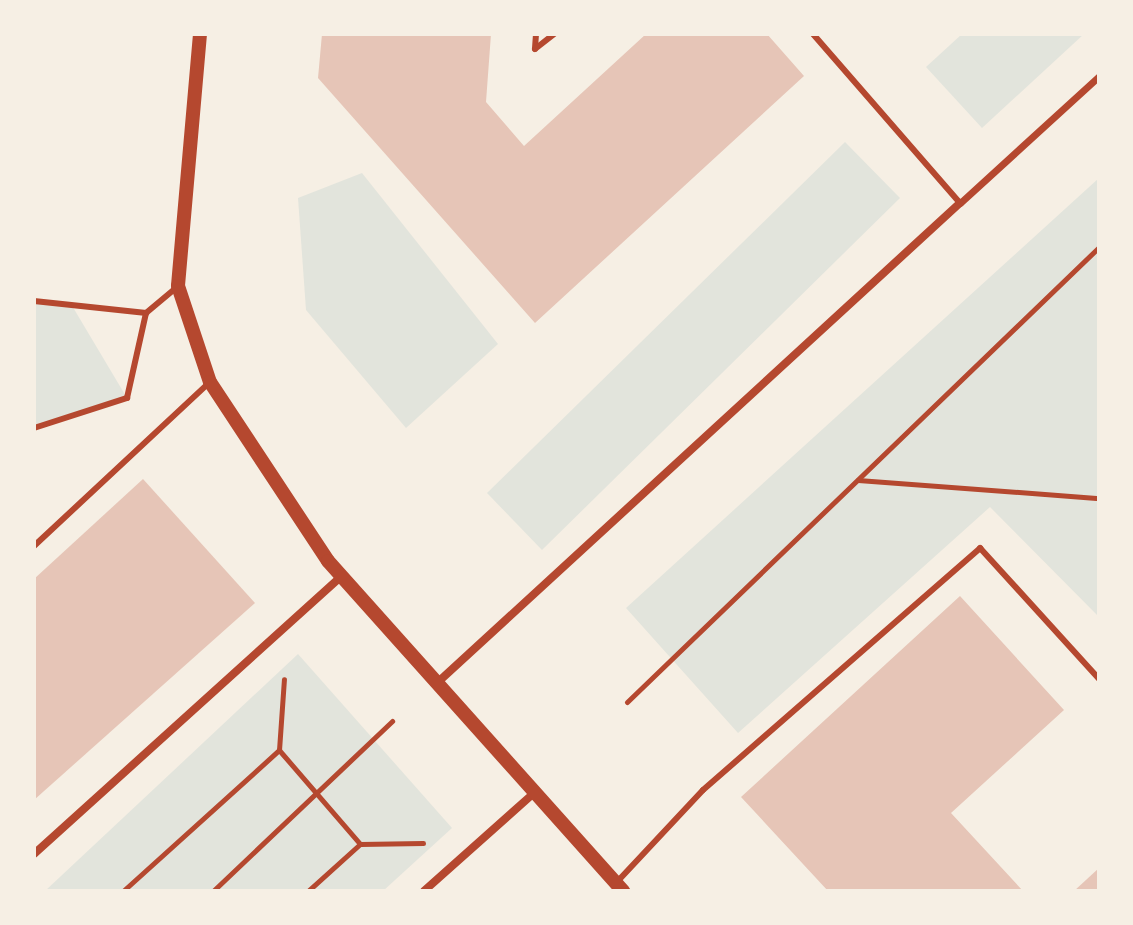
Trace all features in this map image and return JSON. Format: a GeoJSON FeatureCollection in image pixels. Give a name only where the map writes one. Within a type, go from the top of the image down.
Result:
{"type":"FeatureCollection","features":[{"type":"Feature","properties":{"kind":"street"},"geometry":{"type":"LineString","coordinates":[[200,34],[178,286],[210,382],[342,576],[620,887]]}},
{"type":"Feature","properties":{"kind":"street"},"geometry":{"type":"LineString","coordinates":[[437,683],[1099,76]]}},
{"type":"Feature","properties":{"kind":"street"},"geometry":{"type":"LineString","coordinates":[[34,854],[342,576]]}},
{"type":"Feature","properties":{"kind":"street"},"geometry":{"type":"LineString","coordinates":[[424,891],[535,792]]}},
{"type":"Feature","properties":{"kind":"lane"},"geometry":{"type":"LineString","coordinates":[[536,34],[535,49],[554,34]]}},
{"type":"Feature","properties":{"kind":"lane"},"geometry":{"type":"LineString","coordinates":[[813,34],[960,203]]}},
{"type":"Feature","properties":{"kind":"lane"},"geometry":{"type":"LineString","coordinates":[[34,428],[127,398],[146,313],[178,286]]}},
{"type":"Feature","properties":{"kind":"lane"},"geometry":{"type":"LineString","coordinates":[[34,301],[146,313]]}},
{"type":"Feature","properties":{"kind":"lane"},"geometry":{"type":"LineString","coordinates":[[34,546],[210,382]]}},
{"type":"Feature","properties":{"kind":"lane"},"geometry":{"type":"LineString","coordinates":[[620,887],[703,790],[980,548],[1099,679]]}},
{"type":"Feature","properties":{"kind":"path"},"geometry":{"type":"LineString","coordinates":[[627,702],[1099,247]]}},
{"type":"Feature","properties":{"kind":"path"},"geometry":{"type":"LineString","coordinates":[[858,480],[1099,498]]}},
{"type":"Feature","properties":{"kind":"path"},"geometry":{"type":"LineString","coordinates":[[123,891],[279,750],[287,716]]}},
{"type":"Feature","properties":{"kind":"path"},"geometry":{"type":"LineString","coordinates":[[213,891],[392,721]]}},
{"type":"Feature","properties":{"kind":"path"},"geometry":{"type":"LineString","coordinates":[[279,750],[360,844]]}},
{"type":"Feature","properties":{"kind":"path"},"geometry":{"type":"LineString","coordinates":[[308,891],[360,844],[437,842],[469,851]]}},
{"type":"Feature","properties":{"kind":"shaded area"},"geometry":{"type":"Polygon","coordinates":[[[962,34],[1084,34],[982,128],[926,67],[962,34]]]}},
{"type":"Feature","properties":{"kind":"shaded area"},"geometry":{"type":"Polygon","coordinates":[[[845,142],[900,198],[542,550],[487,493],[845,142]]]}},
{"type":"Feature","properties":{"kind":"shaded area"},"geometry":{"type":"Polygon","coordinates":[[[362,173],[498,344],[406,428],[306,310],[298,198],[362,173]]]}},
{"type":"Feature","properties":{"kind":"shaded area"},"geometry":{"type":"Polygon","coordinates":[[[1099,178],[1099,617],[990,507],[738,733],[626,608],[1099,178]]]}},
{"type":"Feature","properties":{"kind":"shaded area"},"geometry":{"type":"Polygon","coordinates":[[[34,301],[71,304],[127,398],[34,426],[34,301]]]}},
{"type":"Feature","properties":{"kind":"shaded area"},"geometry":{"type":"Polygon","coordinates":[[[298,654],[452,828],[383,891],[45,891],[298,654]]]}},
{"type":"Feature","properties":{"kind":"building"},"geometry":{"type":"Polygon","coordinates":[[[322,34],[491,34],[486,102],[524,146],[646,34],[767,34],[804,76],[535,323],[318,78],[322,34]]]}},
{"type":"Feature","properties":{"kind":"building"},"geometry":{"type":"Polygon","coordinates":[[[143,479],[255,603],[34,800],[34,579],[143,479]]]}},
{"type":"Feature","properties":{"kind":"building"},"geometry":{"type":"Polygon","coordinates":[[[960,596],[1064,710],[951,813],[1023,891],[828,891],[741,797],[960,596]]]}},
{"type":"Feature","properties":{"kind":"building"},"geometry":{"type":"Polygon","coordinates":[[[1099,868],[1099,891],[1074,891],[1099,868]]]}}]}
